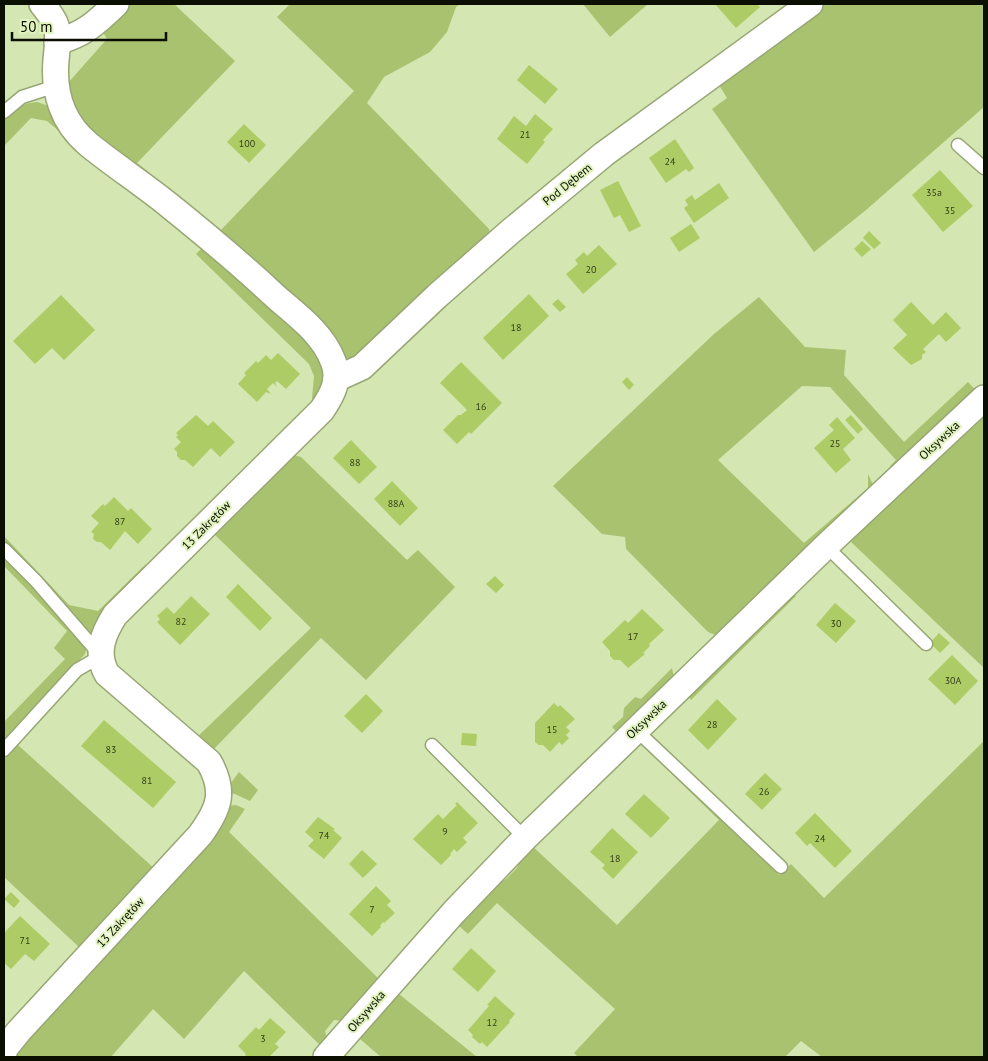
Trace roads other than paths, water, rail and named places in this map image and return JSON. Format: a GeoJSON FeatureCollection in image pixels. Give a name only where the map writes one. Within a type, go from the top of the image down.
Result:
{"type":"FeatureCollection","features":[{"type":"Feature","properties":{"kind":"street"},"geometry":{"type":"LineString","coordinates":[[42,4],[55,23],[57,42],[56,86],[68,124],[87,143],[169,205],[310,327],[324,345],[333,361],[336,379]]}},
{"type":"Feature","properties":{"kind":"street"},"geometry":{"type":"LineString","coordinates":[[57,42],[73,38],[86,31],[116,4]]}},
{"type":"Feature","properties":{"kind":"street","name":"Pod Dębem"},"geometry":{"type":"LineString","coordinates":[[336,379],[362,367],[510,230],[604,154],[810,4]]}},
{"type":"Feature","properties":{"kind":"street","name":"13 Zakrętów"},"geometry":{"type":"LineString","coordinates":[[4,1052],[12,1039],[200,835],[217,808],[219,785],[209,762],[118,685],[108,674],[100,656],[102,640],[115,615],[322,410],[335,388],[336,379]]}},
{"type":"Feature","properties":{"kind":"street","name":"Oksywska"},"geometry":{"type":"LineString","coordinates":[[326,1057],[454,912],[525,838],[826,546],[984,398]]}},
{"type":"Feature","properties":{"kind":"lane"},"geometry":{"type":"LineString","coordinates":[[4,112],[22,97],[56,86]]}},
{"type":"Feature","properties":{"kind":"lane"},"geometry":{"type":"LineString","coordinates":[[958,145],[984,168]]}},
{"type":"Feature","properties":{"kind":"lane"},"geometry":{"type":"LineString","coordinates":[[826,546],[926,644]]}},
{"type":"Feature","properties":{"kind":"lane"},"geometry":{"type":"LineString","coordinates":[[4,549],[36,581],[100,656],[77,670],[4,750]]}},
{"type":"Feature","properties":{"kind":"lane"},"geometry":{"type":"LineString","coordinates":[[636,729],[781,867]]}},
{"type":"Feature","properties":{"kind":"lane"},"geometry":{"type":"LineString","coordinates":[[432,745],[525,838]]}}]}
